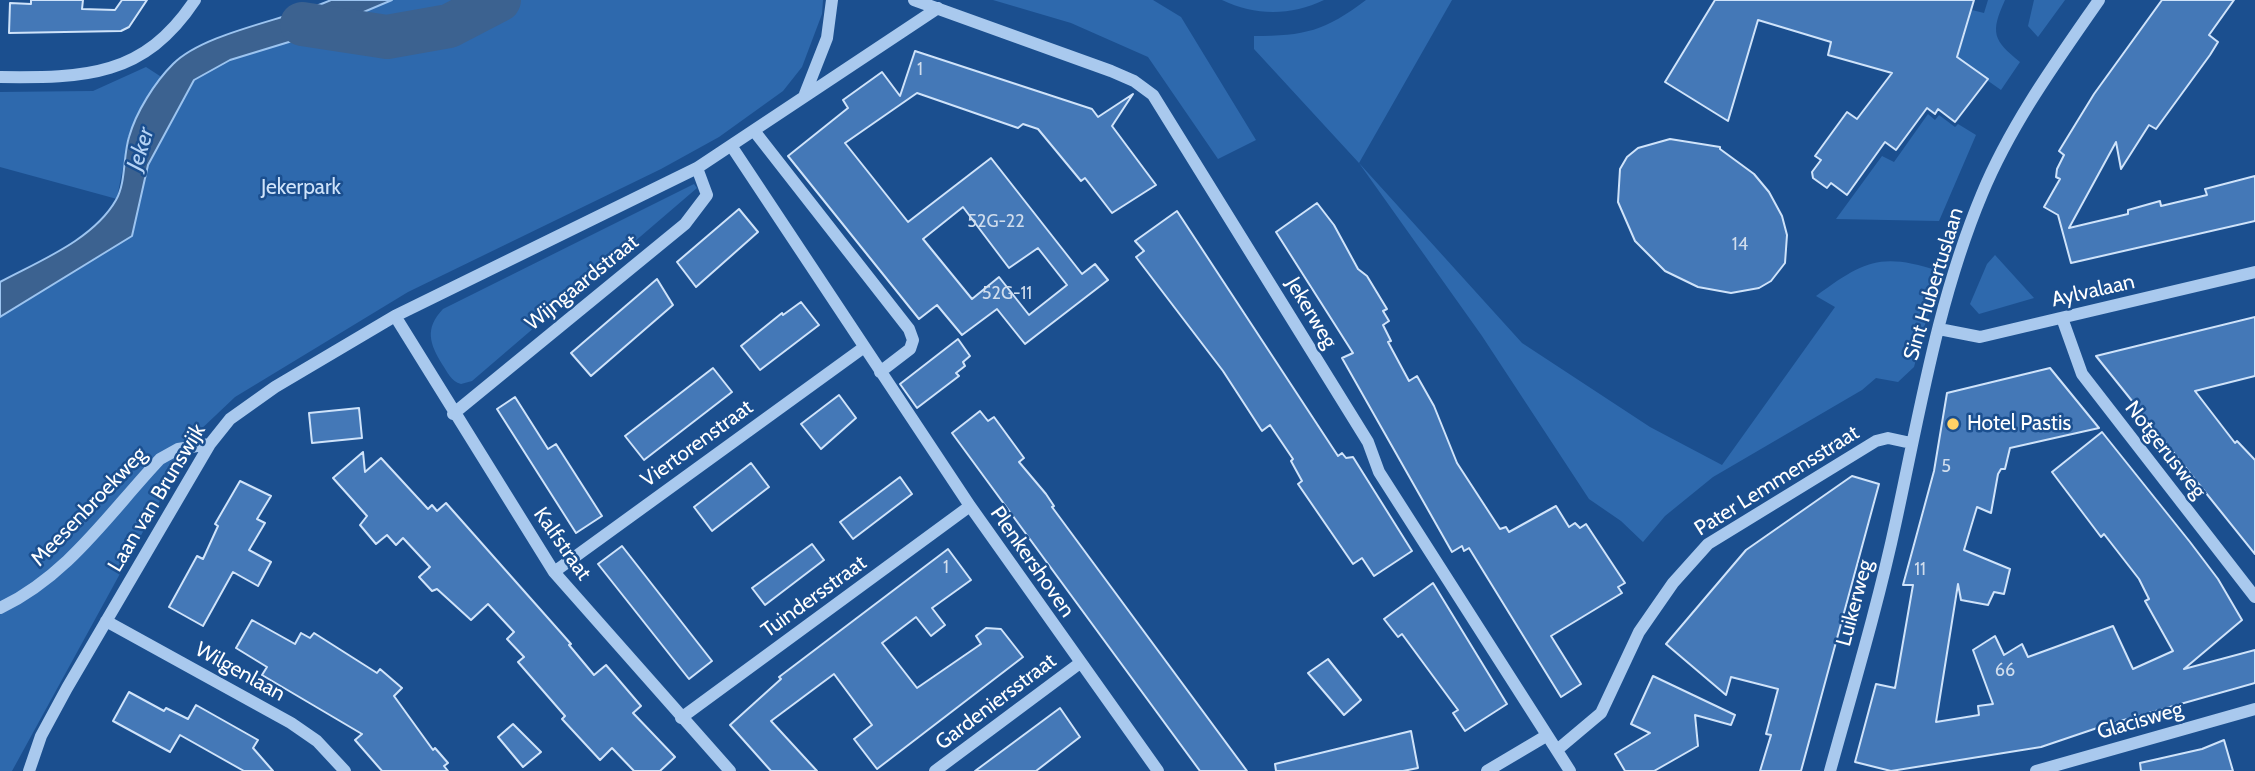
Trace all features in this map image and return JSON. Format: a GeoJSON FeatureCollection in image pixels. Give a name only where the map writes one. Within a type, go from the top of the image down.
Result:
{"type":"FeatureCollection","features":[{"type":"Feature","properties":{"kind":"street"},"geometry":{"type":"LineString","coordinates":[[0,77],[84,76],[128,62],[169,35],[195,0]]}},
{"type":"Feature","properties":{"kind":"street","name":"Wijngaardstraat"},"geometry":{"type":"LineString","coordinates":[[804,94],[827,38],[832,0]]}},
{"type":"Feature","properties":{"kind":"street","name":"Jekerweg"},"geometry":{"type":"LineString","coordinates":[[914,0],[1111,71],[1134,81],[1153,95],[1368,442],[1379,472],[1570,771]]}},
{"type":"Feature","properties":{"kind":"street","name":"Sint Hubertuslaan"},"geometry":{"type":"LineString","coordinates":[[1911,443],[1958,257],[2000,155],[2053,66],[2099,0]]}},
{"type":"Feature","properties":{"kind":"street","name":"Wijngaardstraat"},"geometry":{"type":"LineString","coordinates":[[395,316],[696,168],[755,132],[804,94],[938,8]]}},
{"type":"Feature","properties":{"kind":"street"},"geometry":{"type":"LineString","coordinates":[[755,132],[909,329],[913,340],[910,349],[880,372]]}},
{"type":"Feature","properties":{"kind":"street","name":"Plenkershoven"},"geometry":{"type":"LineString","coordinates":[[732,147],[970,506],[1158,771]]}},
{"type":"Feature","properties":{"kind":"street","name":"Wijngaardstraat"},"geometry":{"type":"LineString","coordinates":[[453,414],[685,224],[707,195],[696,168]]}},
{"type":"Feature","properties":{"kind":"street","name":"Aylvalaan"},"geometry":{"type":"LineString","coordinates":[[1939,329],[1980,337],[2255,272]]}},
{"type":"Feature","properties":{"kind":"street","name":"Kalfstraat"},"geometry":{"type":"LineString","coordinates":[[395,316],[453,414],[554,572],[730,771]]}},
{"type":"Feature","properties":{"kind":"street","name":"Laan van Brunswijk"},"geometry":{"type":"LineString","coordinates":[[29,771],[41,736],[210,443],[239,411],[395,316]]}},
{"type":"Feature","properties":{"kind":"street","name":"Notgerusweg"},"geometry":{"type":"LineString","coordinates":[[2062,318],[2082,373],[2255,597]]}},
{"type":"Feature","properties":{"kind":"street","name":"Viertorenstraat"},"geometry":{"type":"LineString","coordinates":[[554,572],[863,348]]}},
{"type":"Feature","properties":{"kind":"street","name":"Pater Lemmensstraat"},"geometry":{"type":"LineString","coordinates":[[1557,750],[1595,720],[1639,632],[1673,583],[1708,544],[1876,441],[1888,438],[1911,443]]}},
{"type":"Feature","properties":{"kind":"street","name":"Meesenbroekweg"},"geometry":{"type":"LineString","coordinates":[[0,608],[41,585],[71,560],[160,459],[178,449],[210,443]]}},
{"type":"Feature","properties":{"kind":"street","name":"Luikerweg"},"geometry":{"type":"LineString","coordinates":[[1830,771],[1896,521],[1911,443]]}},
{"type":"Feature","properties":{"kind":"street","name":"Tuindersstraat"},"geometry":{"type":"LineString","coordinates":[[681,718],[970,506]]}},
{"type":"Feature","properties":{"kind":"street","name":"Wilgenlaan"},"geometry":{"type":"LineString","coordinates":[[106,621],[282,717],[317,741],[345,771]]}},
{"type":"Feature","properties":{"kind":"street","name":"Gardeniersstraat"},"geometry":{"type":"LineString","coordinates":[[934,771],[1080,663]]}},
{"type":"Feature","properties":{"kind":"street","name":"Glacisweg"},"geometry":{"type":"LineString","coordinates":[[2036,771],[2255,709]]}},
{"type":"Feature","properties":{"kind":"street"},"geometry":{"type":"LineString","coordinates":[[1487,771],[1546,736]]}},
{"type":"Feature","properties":{"kind":"green space","name":"Jekerpark"},"geometry":{"type":"Polygon","coordinates":[[[392,0],[823,0],[822,14],[802,67],[783,91],[719,137],[661,169],[408,292],[235,397],[197,433],[12,771],[0,771],[0,317],[132,236],[148,165],[194,80],[229,60],[316,33],[392,0]]]}},
{"type":"Feature","properties":{"kind":"green space"},"geometry":{"type":"Polygon","coordinates":[[[993,0],[1153,0],[1181,17],[1256,140],[1218,159],[1148,57],[1071,23],[993,0]]]}},
{"type":"Feature","properties":{"kind":"green space"},"geometry":{"type":"Polygon","coordinates":[[[1222,0],[1324,0],[1299,9],[1273,12],[1247,9],[1222,0]]]}},
{"type":"Feature","properties":{"kind":"green space"},"geometry":{"type":"Polygon","coordinates":[[[1366,0],[1452,0],[1359,163],[1254,49],[1254,36],[1287,35],[1314,30],[1338,19],[1366,0]]]}},
{"type":"Feature","properties":{"kind":"green space"},"geometry":{"type":"Polygon","coordinates":[[[1988,0],[2005,0],[1997,21],[1997,35],[2004,48],[2020,62],[2001,90],[1957,59],[1972,10],[1984,13],[1988,0]]]}},
{"type":"Feature","properties":{"kind":"green space"},"geometry":{"type":"Polygon","coordinates":[[[2034,0],[2065,0],[2038,37],[2028,26],[2034,0]]]}},
{"type":"Feature","properties":{"kind":"green space"},"geometry":{"type":"Polygon","coordinates":[[[146,67],[163,78],[152,91],[137,120],[117,199],[0,167],[0,92],[93,91],[146,67]]]}},
{"type":"Feature","properties":{"kind":"green space"},"geometry":{"type":"Polygon","coordinates":[[[1928,114],[1935,120],[1939,115],[1955,127],[1958,124],[1976,135],[1939,221],[1836,219],[1882,156],[1894,162],[1928,114]]]}},
{"type":"Feature","properties":{"kind":"green space"},"geometry":{"type":"Polygon","coordinates":[[[1359,163],[1522,343],[1650,427],[1722,465],[1835,307],[1816,296],[1860,268],[1887,261],[1919,265],[1939,271],[1914,367],[1898,382],[1876,378],[1862,390],[1713,477],[1665,516],[1643,542],[1621,521],[1589,499],[1482,336],[1359,163]]]}},
{"type":"Feature","properties":{"kind":"green space"},"geometry":{"type":"Polygon","coordinates":[[[694,184],[697,188],[472,381],[461,384],[450,376],[434,350],[431,337],[433,323],[443,309],[694,184]]]}},
{"type":"Feature","properties":{"kind":"green space"},"geometry":{"type":"Polygon","coordinates":[[[1995,255],[2034,298],[1979,314],[1970,304],[1987,264],[1995,255]]]}},
{"type":"Feature","properties":{"kind":"water"},"geometry":{"type":"Polygon","coordinates":[[[331,0],[392,0],[302,38],[230,60],[194,80],[148,165],[132,236],[0,317],[0,282],[79,238],[94,227],[116,200],[132,127],[147,98],[173,64],[205,43],[331,0]]]}},
{"type":"Feature","properties":{"kind":"building"},"geometry":{"type":"Polygon","coordinates":[[[31,0],[83,0],[82,9],[115,10],[122,0],[147,0],[129,27],[121,31],[9,33],[10,3],[31,4],[31,0]]]}},
{"type":"Feature","properties":{"kind":"building"},"geometry":{"type":"Polygon","coordinates":[[[1715,0],[1974,0],[1957,57],[1988,79],[1955,122],[1938,109],[1935,114],[1927,108],[1896,150],[1885,142],[1847,195],[1831,183],[1827,188],[1813,178],[1812,172],[1821,160],[1815,156],[1847,112],[1857,119],[1892,73],[1828,55],[1831,42],[1758,20],[1728,121],[1665,82],[1715,0]]]}},
{"type":"Feature","properties":{"kind":"building"},"geometry":{"type":"Polygon","coordinates":[[[2162,0],[2234,0],[2209,35],[2218,42],[2210,55],[2156,129],[2149,125],[2121,169],[2116,142],[2069,228],[2128,214],[2128,210],[2160,201],[2161,206],[2207,195],[2205,189],[2255,176],[2255,221],[2071,263],[2058,215],[2044,207],[2060,179],[2056,177],[2057,169],[2064,155],[2059,151],[2094,94],[2162,0]]]}},
{"type":"Feature","properties":{"kind":"building"},"geometry":{"type":"Polygon","coordinates":[[[915,51],[1092,109],[1098,117],[1133,94],[1112,126],[1156,185],[1112,213],[1085,178],[1081,181],[1038,129],[1023,124],[1018,128],[917,93],[845,143],[908,222],[991,158],[1082,274],[1095,264],[1108,280],[1025,344],[997,309],[962,335],[937,305],[919,319],[788,156],[848,108],[843,100],[882,72],[900,96],[915,51]],[[963,207],[923,239],[972,299],[999,277],[1029,315],[1067,285],[1038,248],[1009,268],[963,207]]]}},
{"type":"Feature","properties":{"kind":"building"},"geometry":{"type":"Polygon","coordinates":[[[1670,139],[1720,147],[1754,174],[1769,192],[1782,216],[1787,235],[1785,263],[1771,281],[1759,288],[1731,293],[1698,287],[1665,271],[1635,241],[1618,202],[1620,169],[1627,157],[1638,148],[1670,139]]]}},
{"type":"Feature","properties":{"kind":"building"},"geometry":{"type":"Polygon","coordinates":[[[1317,203],[1334,225],[1358,269],[1367,276],[1387,309],[1383,311],[1389,321],[1383,325],[1391,341],[1388,342],[1409,381],[1417,376],[1434,406],[1457,463],[1500,529],[1506,527],[1509,532],[1556,506],[1569,527],[1575,523],[1580,528],[1586,524],[1625,583],[1618,587],[1622,593],[1551,636],[1581,684],[1561,697],[1469,548],[1464,551],[1462,546],[1452,552],[1342,358],[1353,353],[1276,232],[1317,203]]]}},
{"type":"Feature","properties":{"kind":"building"},"geometry":{"type":"Polygon","coordinates":[[[739,209],[758,232],[696,287],[677,262],[739,209]]]}},
{"type":"Feature","properties":{"kind":"building"},"geometry":{"type":"Polygon","coordinates":[[[1177,211],[1338,456],[1342,453],[1346,458],[1353,457],[1412,551],[1374,576],[1362,558],[1353,564],[1298,484],[1302,481],[1291,461],[1293,459],[1270,425],[1262,431],[1223,371],[1136,257],[1144,251],[1135,241],[1177,211]]]}},
{"type":"Feature","properties":{"kind":"building"},"geometry":{"type":"Polygon","coordinates":[[[657,279],[673,305],[591,376],[571,353],[657,279]]]}},
{"type":"Feature","properties":{"kind":"building"},"geometry":{"type":"Polygon","coordinates":[[[801,302],[819,325],[760,370],[741,346],[782,313],[783,315],[801,302]]]}},
{"type":"Feature","properties":{"kind":"building"},"geometry":{"type":"Polygon","coordinates":[[[2255,317],[2255,376],[2195,391],[2235,443],[2237,441],[2255,460],[2255,554],[2096,356],[2255,317]]]}},
{"type":"Feature","properties":{"kind":"building"},"geometry":{"type":"Polygon","coordinates":[[[958,339],[970,356],[963,362],[965,366],[956,373],[959,376],[917,408],[900,384],[958,339]]]}},
{"type":"Feature","properties":{"kind":"building"},"geometry":{"type":"Polygon","coordinates":[[[713,368],[732,392],[644,460],[625,436],[713,368]]]}},
{"type":"Feature","properties":{"kind":"building"},"geometry":{"type":"Polygon","coordinates":[[[2050,368],[2099,428],[2010,448],[2005,469],[2001,469],[1998,474],[1991,513],[1977,507],[1964,550],[2010,569],[2004,594],[1994,592],[1988,605],[1961,600],[1958,584],[1936,722],[1979,715],[1978,706],[1993,704],[1973,650],[1995,636],[2004,655],[2022,644],[2028,657],[2113,626],[2133,669],[2173,651],[2145,601],[2149,599],[2139,579],[2104,534],[2101,537],[2052,472],[2102,432],[2218,579],[2242,620],[2184,669],[2255,650],[2255,683],[2106,725],[2041,747],[1891,771],[1855,762],[1876,684],[1895,688],[1913,585],[1903,585],[1934,471],[1947,393],[2050,368]]]}},
{"type":"Feature","properties":{"kind":"building"},"geometry":{"type":"Polygon","coordinates":[[[839,395],[856,418],[821,449],[801,424],[839,395]]]}},
{"type":"Feature","properties":{"kind":"building"},"geometry":{"type":"Polygon","coordinates":[[[515,397],[548,449],[556,444],[602,516],[576,533],[497,409],[515,397]]]}},
{"type":"Feature","properties":{"kind":"building"},"geometry":{"type":"Polygon","coordinates":[[[359,408],[362,438],[312,443],[309,413],[359,408]]]}},
{"type":"Feature","properties":{"kind":"building"},"geometry":{"type":"Polygon","coordinates":[[[980,411],[988,421],[994,417],[1024,458],[1019,462],[1046,494],[1054,506],[1052,507],[1247,771],[1200,771],[952,433],[980,411]]]}},
{"type":"Feature","properties":{"kind":"building"},"geometry":{"type":"Polygon","coordinates":[[[363,452],[365,472],[381,458],[428,509],[432,505],[437,511],[446,503],[571,644],[569,645],[594,675],[606,665],[641,706],[633,713],[675,757],[660,771],[634,771],[612,748],[600,760],[562,719],[565,716],[518,662],[524,657],[507,639],[514,632],[488,604],[471,620],[437,589],[432,591],[419,577],[430,567],[403,538],[396,545],[387,535],[376,544],[360,525],[367,516],[333,478],[363,452]]]}},
{"type":"Feature","properties":{"kind":"building"},"geometry":{"type":"Polygon","coordinates":[[[751,463],[769,487],[712,531],[694,507],[751,463]]]}},
{"type":"Feature","properties":{"kind":"building"},"geometry":{"type":"Polygon","coordinates":[[[1852,476],[1879,484],[1801,771],[1760,771],[1771,735],[1766,734],[1778,689],[1731,677],[1726,695],[1666,644],[1746,550],[1852,476]]]}},
{"type":"Feature","properties":{"kind":"building"},"geometry":{"type":"Polygon","coordinates":[[[900,477],[912,494],[853,539],[840,522],[900,477]]]}},
{"type":"Feature","properties":{"kind":"building"},"geometry":{"type":"Polygon","coordinates":[[[240,481],[271,496],[257,519],[265,523],[249,550],[271,562],[258,586],[233,572],[203,626],[169,607],[197,556],[203,559],[218,526],[215,524],[240,481]]]}},
{"type":"Feature","properties":{"kind":"building"},"geometry":{"type":"Polygon","coordinates":[[[812,544],[824,560],[765,605],[752,588],[812,544]]]}},
{"type":"Feature","properties":{"kind":"building"},"geometry":{"type":"Polygon","coordinates":[[[622,546],[712,661],[689,679],[598,564],[622,546]]]}},
{"type":"Feature","properties":{"kind":"building"},"geometry":{"type":"Polygon","coordinates":[[[948,549],[971,580],[932,608],[945,625],[931,636],[916,617],[882,643],[917,688],[981,644],[976,636],[986,628],[1001,629],[1023,657],[877,769],[854,739],[872,725],[834,674],[771,721],[817,771],[771,771],[730,725],[781,679],[779,677],[948,549]]]}},
{"type":"Feature","properties":{"kind":"building"},"geometry":{"type":"Polygon","coordinates":[[[1433,583],[1507,704],[1465,731],[1453,713],[1458,710],[1402,634],[1398,637],[1384,619],[1433,583]]]}},
{"type":"Feature","properties":{"kind":"building"},"geometry":{"type":"Polygon","coordinates":[[[252,620],[295,644],[301,633],[310,638],[314,633],[377,673],[380,669],[402,688],[394,696],[433,750],[435,748],[448,763],[444,766],[448,771],[382,771],[355,740],[362,734],[262,675],[267,667],[236,648],[252,620]]]}},
{"type":"Feature","properties":{"kind":"building"},"geometry":{"type":"Polygon","coordinates":[[[1328,659],[1361,700],[1344,715],[1308,673],[1328,659]]]}},
{"type":"Feature","properties":{"kind":"building"},"geometry":{"type":"Polygon","coordinates":[[[1653,676],[1735,715],[1731,725],[1695,715],[1698,746],[1654,771],[1625,771],[1615,754],[1650,733],[1631,724],[1653,676]]]}},
{"type":"Feature","properties":{"kind":"building"},"geometry":{"type":"Polygon","coordinates":[[[129,692],[164,711],[166,708],[188,719],[196,705],[258,740],[253,748],[273,771],[244,771],[180,735],[170,752],[113,721],[129,692]]]}},
{"type":"Feature","properties":{"kind":"building"},"geometry":{"type":"Polygon","coordinates":[[[1060,708],[1080,737],[1036,771],[975,771],[1060,708]]]}},
{"type":"Feature","properties":{"kind":"building"},"geometry":{"type":"Polygon","coordinates":[[[513,724],[541,752],[523,767],[498,737],[513,724]]]}},
{"type":"Feature","properties":{"kind":"building"},"geometry":{"type":"Polygon","coordinates":[[[1411,731],[1418,768],[1403,771],[1276,771],[1275,764],[1411,731]]]}},
{"type":"Feature","properties":{"kind":"building"},"geometry":{"type":"Polygon","coordinates":[[[2224,740],[2233,771],[2141,771],[2140,763],[2202,749],[2224,740]]]}},
{"type":"Feature","properties":{"kind":"waterway","name":"Jeker"},"geometry":{"type":"LineString","coordinates":[[302,24],[387,37],[449,26],[499,0]]}},
{"type":"Feature","properties":{"kind":"place","name":"Hotel Pastis"},"geometry":{"type":"Point","coordinates":[1953,424]}}]}
